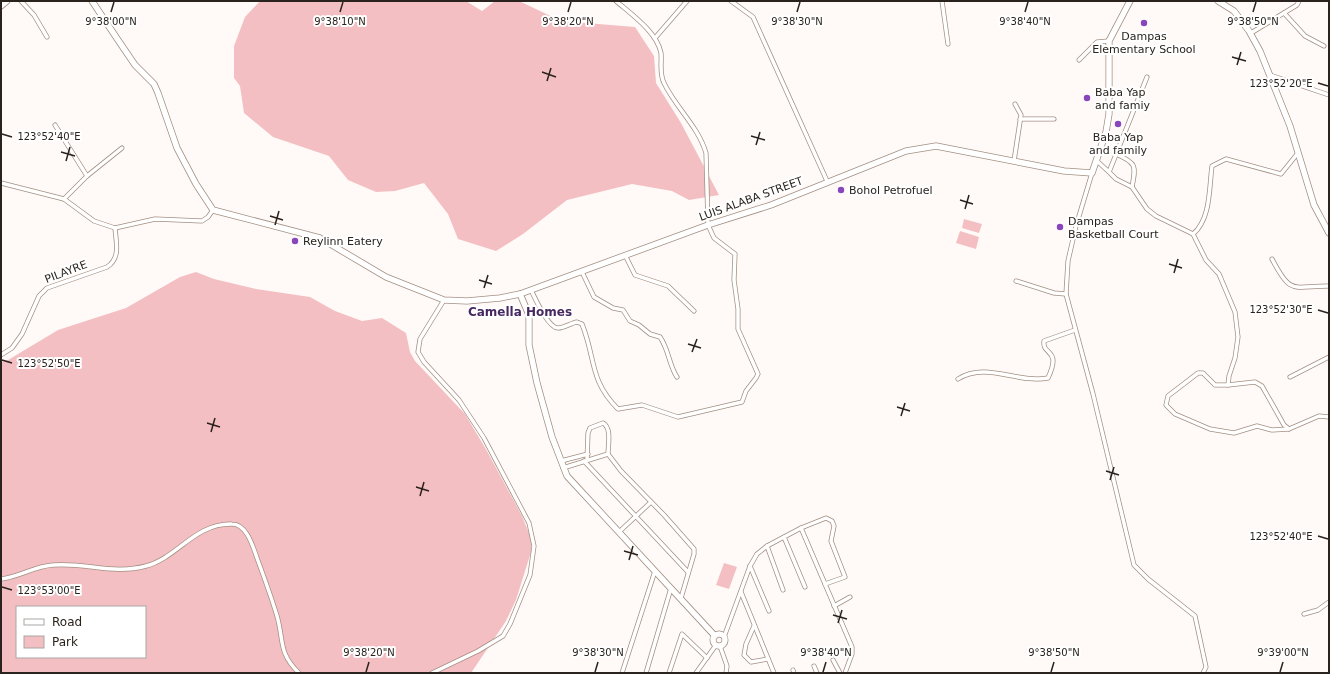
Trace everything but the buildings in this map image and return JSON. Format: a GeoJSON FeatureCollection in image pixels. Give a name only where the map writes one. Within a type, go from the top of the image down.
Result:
{"type":"FeatureCollection","features":[{"type":"Feature","properties":{"kind":"street"},"geometry":{"type":"LineString","coordinates":[[1,6],[7,1]]}},
{"type":"Feature","properties":{"kind":"street"},"geometry":{"type":"LineString","coordinates":[[21,1],[34,15],[47,37]]}},
{"type":"Feature","properties":{"kind":"street"},"geometry":{"type":"LineString","coordinates":[[1,183],[64,199],[94,222],[115,228],[155,219],[202,221],[208,217],[213,210],[196,184],[177,148],[154,84],[135,65],[92,1]]}},
{"type":"Feature","properties":{"kind":"street"},"geometry":{"type":"LineString","coordinates":[[530,290],[548,321],[554,327],[561,328],[577,322],[582,324],[588,338],[596,377],[601,389],[618,409],[642,405],[678,417],[742,402],[746,391],[758,374],[738,329],[738,309],[734,280],[736,258],[730,249],[714,238],[708,226],[706,153],[697,132],[664,83],[661,69],[661,54],[654,38],[616,1]]}},
{"type":"Feature","properties":{"kind":"street"},"geometry":{"type":"LineString","coordinates":[[654,38],[687,1]]}},
{"type":"Feature","properties":{"kind":"street"},"geometry":{"type":"LineString","coordinates":[[731,1],[753,16],[828,181]]}},
{"type":"Feature","properties":{"kind":"street"},"geometry":{"type":"LineString","coordinates":[[942,1],[948,44]]}},
{"type":"Feature","properties":{"kind":"street"},"geometry":{"type":"LineString","coordinates":[[1130,1],[1109,41],[1110,114],[1106,132],[1076,226],[1068,261],[1066,294],[1093,394],[1134,565],[1148,579],[1195,616],[1206,667],[1203,673]]}},
{"type":"Feature","properties":{"kind":"street"},"geometry":{"type":"LineString","coordinates":[[1218,1],[1234,11],[1251,33],[1260,51],[1298,153],[1314,205],[1329,233]]}},
{"type":"Feature","properties":{"kind":"street"},"geometry":{"type":"LineString","coordinates":[[1251,33],[1297,5],[1299,1]]}},
{"type":"Feature","properties":{"kind":"street"},"geometry":{"type":"LineString","coordinates":[[1284,13],[1305,36],[1324,46]]}},
{"type":"Feature","properties":{"kind":"street"},"geometry":{"type":"LineString","coordinates":[[1079,60],[1097,42],[1109,41]]}},
{"type":"Feature","properties":{"kind":"street"},"geometry":{"type":"LineString","coordinates":[[1269,75],[1329,94]]}},
{"type":"Feature","properties":{"kind":"street"},"geometry":{"type":"LineString","coordinates":[[1109,172],[1147,77]]}},
{"type":"Feature","properties":{"kind":"street"},"geometry":{"type":"LineString","coordinates":[[1014,161],[1020,119],[1020,112],[1015,104]]}},
{"type":"Feature","properties":{"kind":"street"},"geometry":{"type":"LineString","coordinates":[[1020,119],[1054,119]]}},
{"type":"Feature","properties":{"kind":"street"},"geometry":{"type":"LineString","coordinates":[[55,125],[87,176]]}},
{"type":"Feature","properties":{"kind":"street","name":"LUIS ALABA STREET"},"geometry":{"type":"LineString","coordinates":[[213,210],[320,238],[386,277],[444,300],[467,301],[500,298],[520,294],[625,255],[771,205],[906,151],[936,146],[1064,171],[1092,174]]}},
{"type":"Feature","properties":{"kind":"street"},"geometry":{"type":"LineString","coordinates":[[64,199],[87,176],[122,148]]}},
{"type":"Feature","properties":{"kind":"street"},"geometry":{"type":"LineString","coordinates":[[1192,234],[1198,230],[1206,215],[1212,166],[1226,159],[1281,174],[1298,153]]}},
{"type":"Feature","properties":{"kind":"street"},"geometry":{"type":"LineString","coordinates":[[1116,154],[1130,160],[1133,164],[1135,169],[1132,187]]}},
{"type":"Feature","properties":{"kind":"street"},"geometry":{"type":"LineString","coordinates":[[1097,161],[1116,179],[1132,187],[1146,209],[1166,222],[1192,234],[1206,260],[1219,274],[1235,312],[1238,337],[1235,358],[1228,376],[1228,385]]}},
{"type":"Feature","properties":{"kind":"street","name":"PILAYRE"},"geometry":{"type":"LineString","coordinates":[[1,355],[12,348],[22,334],[39,296],[47,288],[107,267],[114,262],[117,255],[115,228]]}},
{"type":"Feature","properties":{"kind":"street"},"geometry":{"type":"LineString","coordinates":[[625,255],[635,274],[668,286],[694,311]]}},
{"type":"Feature","properties":{"kind":"street"},"geometry":{"type":"LineString","coordinates":[[1272,259],[1282,279],[1295,288],[1329,286]]}},
{"type":"Feature","properties":{"kind":"street"},"geometry":{"type":"LineString","coordinates":[[582,272],[594,297],[613,308],[621,309],[630,321],[639,325],[650,334],[660,337],[668,351],[672,369],[677,377]]}},
{"type":"Feature","properties":{"kind":"street"},"geometry":{"type":"LineString","coordinates":[[1016,281],[1054,293],[1066,294]]}},
{"type":"Feature","properties":{"kind":"street"},"geometry":{"type":"LineString","coordinates":[[520,294],[530,322],[530,356],[552,437],[563,468],[573,484],[715,636]]}},
{"type":"Feature","properties":{"kind":"street"},"geometry":{"type":"LineString","coordinates":[[432,673],[478,651],[503,636],[510,624],[530,575],[534,546],[529,522],[484,438],[459,400],[424,362],[418,352],[420,339],[444,300]]}},
{"type":"Feature","properties":{"kind":"street"},"geometry":{"type":"LineString","coordinates":[[958,379],[971,373],[978,372],[999,373],[1017,377],[1048,378],[1054,360],[1053,356],[1045,347],[1044,341],[1076,330]]}},
{"type":"Feature","properties":{"kind":"street"},"geometry":{"type":"LineString","coordinates":[[1290,377],[1329,357]]}},
{"type":"Feature","properties":{"kind":"street"},"geometry":{"type":"LineString","coordinates":[[1289,429],[1284,425],[1262,386],[1255,382],[1215,385],[1203,373],[1198,373],[1168,396],[1166,405],[1175,414],[1210,429],[1234,433],[1257,426],[1272,430],[1289,429],[1319,416],[1329,417]]}},
{"type":"Feature","properties":{"kind":"street"},"geometry":{"type":"LineString","coordinates":[[586,460],[588,454],[590,428],[603,422],[606,424],[608,429],[608,454],[621,471],[694,549],[694,554],[681,598]]}},
{"type":"Feature","properties":{"kind":"street"},"geometry":{"type":"LineString","coordinates":[[561,461],[588,454]]}},
{"type":"Feature","properties":{"kind":"street"},"geometry":{"type":"LineString","coordinates":[[563,468],[608,454]]}},
{"type":"Feature","properties":{"kind":"street"},"geometry":{"type":"LineString","coordinates":[[586,460],[635,516],[688,572]]}},
{"type":"Feature","properties":{"kind":"street"},"geometry":{"type":"LineString","coordinates":[[619,532],[651,502]]}},
{"type":"Feature","properties":{"kind":"street"},"geometry":{"type":"LineString","coordinates":[[696,673],[706,658],[718,645],[724,643],[724,637],[750,566],[757,554],[767,546],[801,528],[826,518],[832,521],[834,526],[832,541],[845,578],[825,584]]}},
{"type":"Feature","properties":{"kind":"street"},"geometry":{"type":"LineString","coordinates":[[1,579],[38,567],[55,565],[113,570],[139,568],[157,562],[194,536],[209,528],[233,524],[238,525],[246,532],[258,559],[277,616],[286,658],[299,673]]}},
{"type":"Feature","properties":{"kind":"street"},"geometry":{"type":"LineString","coordinates":[[801,528],[853,650],[845,673]]}},
{"type":"Feature","properties":{"kind":"street"},"geometry":{"type":"LineString","coordinates":[[784,537],[805,587]]}},
{"type":"Feature","properties":{"kind":"street"},"geometry":{"type":"LineString","coordinates":[[767,546],[783,590]]}},
{"type":"Feature","properties":{"kind":"street"},"geometry":{"type":"LineString","coordinates":[[750,566],[769,611]]}},
{"type":"Feature","properties":{"kind":"street"},"geometry":{"type":"LineString","coordinates":[[622,673],[655,571]]}},
{"type":"Feature","properties":{"kind":"street"},"geometry":{"type":"LineString","coordinates":[[646,673],[671,588]]}},
{"type":"Feature","properties":{"kind":"street"},"geometry":{"type":"LineString","coordinates":[[741,592],[774,673]]}},
{"type":"Feature","properties":{"kind":"street"},"geometry":{"type":"LineString","coordinates":[[834,606],[850,597]]}},
{"type":"Feature","properties":{"kind":"street"},"geometry":{"type":"LineString","coordinates":[[1304,614],[1318,610],[1329,602]]}},
{"type":"Feature","properties":{"kind":"street"},"geometry":{"type":"LineString","coordinates":[[754,626],[746,644],[744,655],[751,662],[768,659]]}},
{"type":"Feature","properties":{"kind":"street"},"geometry":{"type":"LineString","coordinates":[[669,673],[682,634],[706,658]]}},
{"type":"Feature","properties":{"kind":"street"},"geometry":{"type":"LineString","coordinates":[[715,636],[721,634],[724,637]]}},
{"type":"Feature","properties":{"kind":"street"},"geometry":{"type":"LineString","coordinates":[[715,636],[714,642],[718,645],[727,666],[726,673]]}},
{"type":"Feature","properties":{"kind":"street"},"geometry":{"type":"LineString","coordinates":[[833,660],[840,673]]}},
{"type":"Feature","properties":{"kind":"street"},"geometry":{"type":"LineString","coordinates":[[814,666],[817,673]]}},
{"type":"Feature","properties":{"kind":"green space"},"geometry":{"type":"Polygon","coordinates":[[[260,1],[466,1],[482,11],[495,1],[519,1],[561,21],[635,27],[654,56],[656,83],[681,123],[719,195],[689,200],[672,191],[632,184],[567,200],[523,234],[496,251],[458,239],[448,214],[424,183],[395,191],[376,192],[348,180],[329,156],[273,137],[244,113],[240,86],[234,78],[234,46],[245,17],[260,1]]]}},
{"type":"Feature","properties":{"kind":"green space"},"geometry":{"type":"Polygon","coordinates":[[[964,219],[982,224],[979,233],[962,228],[964,219]]]}},
{"type":"Feature","properties":{"kind":"green space"},"geometry":{"type":"Polygon","coordinates":[[[960,231],[979,237],[976,249],[956,243],[960,231]]]}},
{"type":"Feature","properties":{"kind":"green space"},"geometry":{"type":"Polygon","coordinates":[[[196,272],[214,279],[256,289],[310,297],[335,311],[362,321],[382,318],[406,333],[410,352],[415,361],[465,414],[522,516],[531,538],[531,552],[516,600],[506,621],[471,673],[1,673],[1,362],[8,360],[58,330],[126,308],[180,277],[196,272]]]}},
{"type":"Feature","properties":{"kind":"green space"},"geometry":{"type":"Polygon","coordinates":[[[724,563],[737,567],[729,589],[716,585],[724,563]]]}},
{"type":"Feature","properties":{"kind":"place","name":"Dampas Elementary School"},"geometry":{"type":"Point","coordinates":[1144,23]}},
{"type":"Feature","properties":{"kind":"place","name":"Baba Yap and famiy"},"geometry":{"type":"Point","coordinates":[1087,98]}},
{"type":"Feature","properties":{"kind":"place","name":"Baba Yap and family"},"geometry":{"type":"Point","coordinates":[1118,124]}},
{"type":"Feature","properties":{"kind":"place","name":"Bohol Petrofuel"},"geometry":{"type":"Point","coordinates":[841,190]}},
{"type":"Feature","properties":{"kind":"place","name":"Dampas Basketball Court"},"geometry":{"type":"Point","coordinates":[1060,227]}},
{"type":"Feature","properties":{"kind":"place","name":"Reylinn Eatery"},"geometry":{"type":"Point","coordinates":[295,241]}},
{"type":"Feature","properties":{"kind":"district","name":"Camella Homes"},"geometry":{"type":"Point","coordinates":[520,312]}}]}
